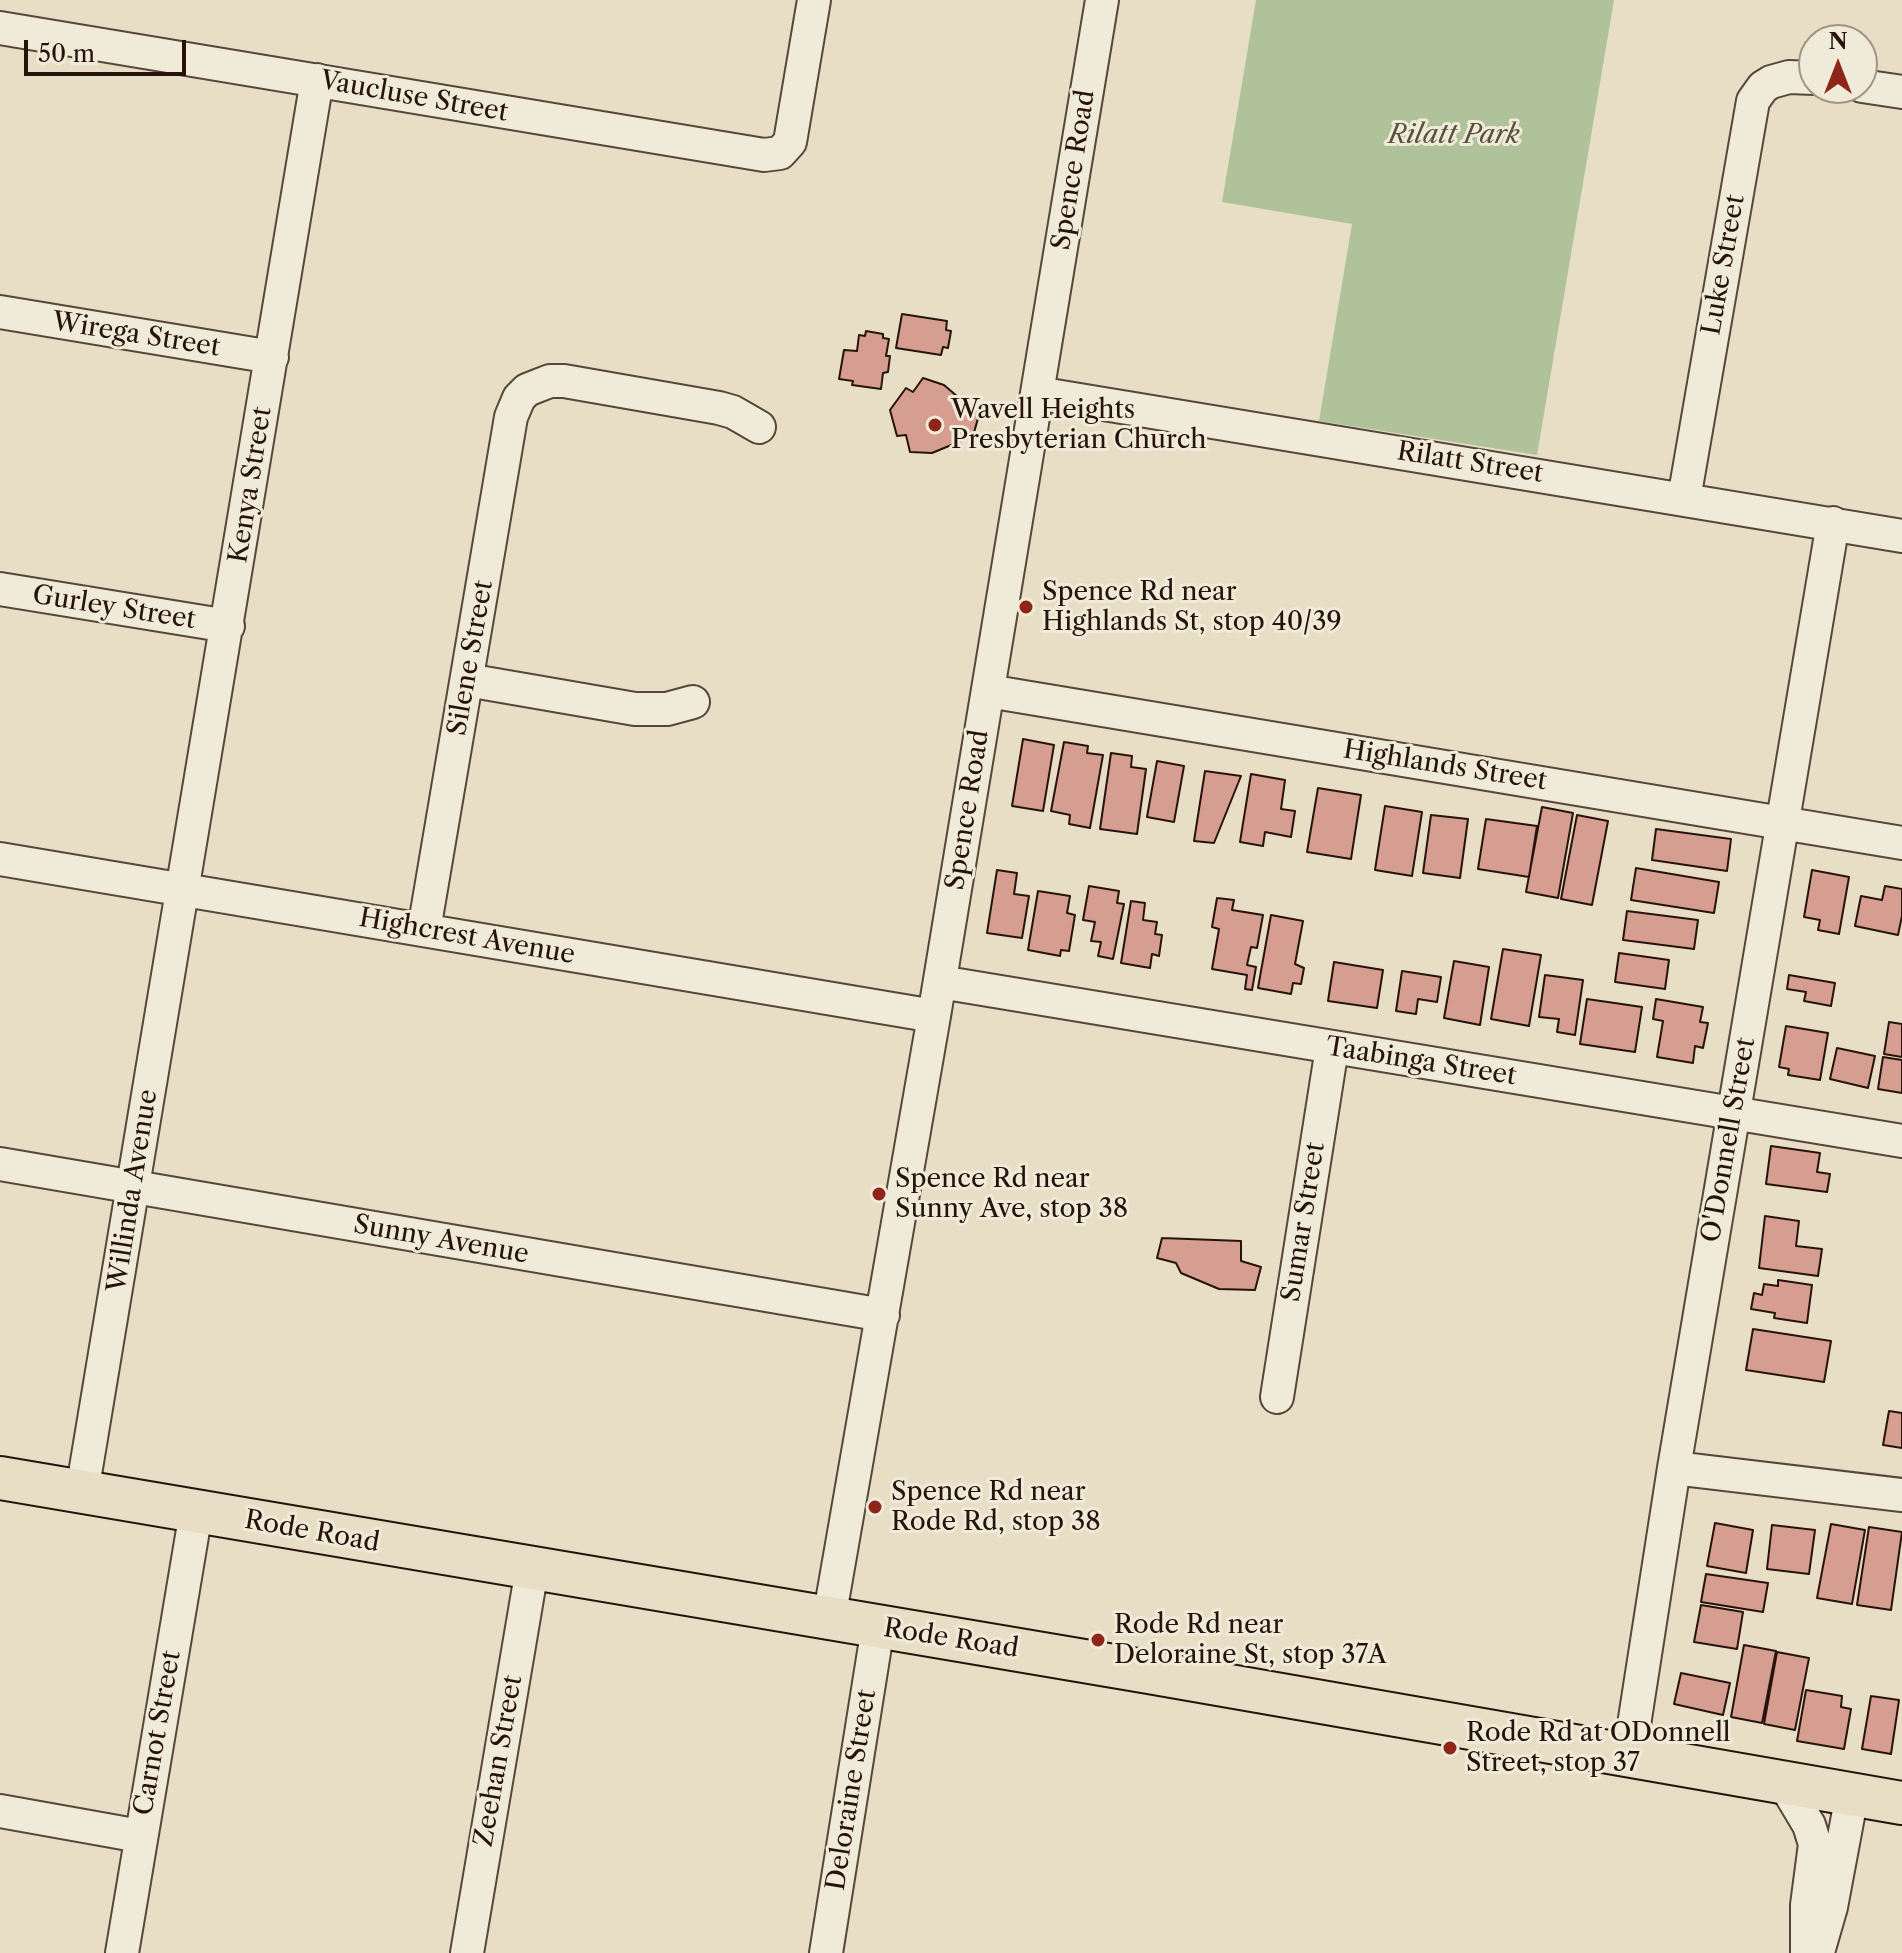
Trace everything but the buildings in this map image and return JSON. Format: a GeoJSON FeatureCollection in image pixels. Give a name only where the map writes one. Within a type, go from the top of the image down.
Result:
{"type":"FeatureCollection","features":[{"type":"Feature","properties":{"kind":"main road","name":"Rode Road"},"geometry":{"type":"LineString","coordinates":[[0,1478],[1902,1803]]}},
{"type":"Feature","properties":{"kind":"street","name":"Vaucluse Street"},"geometry":{"type":"LineString","coordinates":[[0,28],[752,155],[780,153],[790,142],[814,0]]}},
{"type":"Feature","properties":{"kind":"street","name":"Spence Road"},"geometry":{"type":"LineString","coordinates":[[829,1619],[940,982],[1102,0]]}},
{"type":"Feature","properties":{"kind":"street","name":"Luke Street"},"geometry":{"type":"LineString","coordinates":[[1684,499],[1753,101],[1771,82],[1798,77]]}},
{"type":"Feature","properties":{"kind":"street","name":"Kenya Street"},"geometry":{"type":"LineString","coordinates":[[184,890],[317,80]]}},
{"type":"Feature","properties":{"kind":"street"},"geometry":{"type":"LineString","coordinates":[[1878,88],[1902,92]]}},
{"type":"Feature","properties":{"kind":"street","name":"Wirega Street"},"geometry":{"type":"LineString","coordinates":[[0,312],[272,357]]}},
{"type":"Feature","properties":{"kind":"street","name":"Silene Street"},"geometry":{"type":"LineString","coordinates":[[424,930],[511,417],[519,398],[521,379],[564,381],[719,408],[759,427]]}},
{"type":"Feature","properties":{"kind":"street","name":"Rilatt Street"},"geometry":{"type":"LineString","coordinates":[[1037,393],[1902,536]]}},
{"type":"Feature","properties":{"kind":"street","name":"O'Donnell Street"},"geometry":{"type":"LineString","coordinates":[[1629,1757],[1674,1468],[1833,523]]}},
{"type":"Feature","properties":{"kind":"street","name":"Gurley Street"},"geometry":{"type":"LineString","coordinates":[[0,589],[228,626]]}},
{"type":"Feature","properties":{"kind":"street"},"geometry":{"type":"LineString","coordinates":[[467,680],[635,709],[667,709],[693,702]]}},
{"type":"Feature","properties":{"kind":"street","name":"Highlands Street"},"geometry":{"type":"LineString","coordinates":[[988,691],[1902,843]]}},
{"type":"Feature","properties":{"kind":"street","name":"Highcrest Avenue"},"geometry":{"type":"LineString","coordinates":[[0,859],[934,1016]]}},
{"type":"Feature","properties":{"kind":"street","name":"Willinda Avenue"},"geometry":{"type":"LineString","coordinates":[[82,1492],[184,890]]}},
{"type":"Feature","properties":{"kind":"street","name":"Taabinga Street"},"geometry":{"type":"LineString","coordinates":[[940,982],[1902,1141]]}},
{"type":"Feature","properties":{"kind":"street","name":"Sumar Street"},"geometry":{"type":"LineString","coordinates":[[1277,1397],[1332,1048]]}},
{"type":"Feature","properties":{"kind":"street","name":"Sunny Avenue"},"geometry":{"type":"LineString","coordinates":[[0,1164],[883,1315]]}},
{"type":"Feature","properties":{"kind":"street"},"geometry":{"type":"LineString","coordinates":[[1674,1468],[1902,1495]]}},
{"type":"Feature","properties":{"kind":"street","name":"Carnot Street"},"geometry":{"type":"LineString","coordinates":[[122,1953],[196,1512]]}},
{"type":"Feature","properties":{"kind":"street","name":"Zeehan Street"},"geometry":{"type":"LineString","coordinates":[[467,1953],[532,1569]]}},
{"type":"Feature","properties":{"kind":"street","name":"Deloraine Street"},"geometry":{"type":"LineString","coordinates":[[826,1953],[878,1627]]}},
{"type":"Feature","properties":{"kind":"street"},"geometry":{"type":"LineString","coordinates":[[1784,1783],[1809,1825],[1815,1844],[1807,1905],[1807,1953]]}},
{"type":"Feature","properties":{"kind":"street"},"geometry":{"type":"LineString","coordinates":[[1818,1953],[1831,1907],[1852,1795]]}},
{"type":"Feature","properties":{"kind":"street"},"geometry":{"type":"LineString","coordinates":[[0,1811],[140,1836]]}},
{"type":"Feature","properties":{"kind":"green space","name":"Rilatt Park"},"geometry":{"type":"Polygon","coordinates":[[[1256,0],[1614,0],[1537,455],[1319,421],[1352,224],[1222,202],[1256,0]]]}},
{"type":"Feature","properties":{"kind":"place","name":"Wavell Heights Presbyterian Church"},"geometry":{"type":"Point","coordinates":[935,425]}},
{"type":"Feature","properties":{"kind":"place","name":"Spence Rd near Highlands St, stop 40/39"},"geometry":{"type":"Point","coordinates":[1026,607]}},
{"type":"Feature","properties":{"kind":"place","name":"Spence Rd near Sunny Ave, stop 38"},"geometry":{"type":"Point","coordinates":[879,1194]}},
{"type":"Feature","properties":{"kind":"place","name":"Spence Rd near Rode Rd, stop 38"},"geometry":{"type":"Point","coordinates":[875,1507]}},
{"type":"Feature","properties":{"kind":"place","name":"Rode Rd near Deloraine St, stop 37A"},"geometry":{"type":"Point","coordinates":[1098,1640]}},
{"type":"Feature","properties":{"kind":"place","name":"Rode Rd at ODonnell Street, stop 37"},"geometry":{"type":"Point","coordinates":[1450,1748]}}]}
